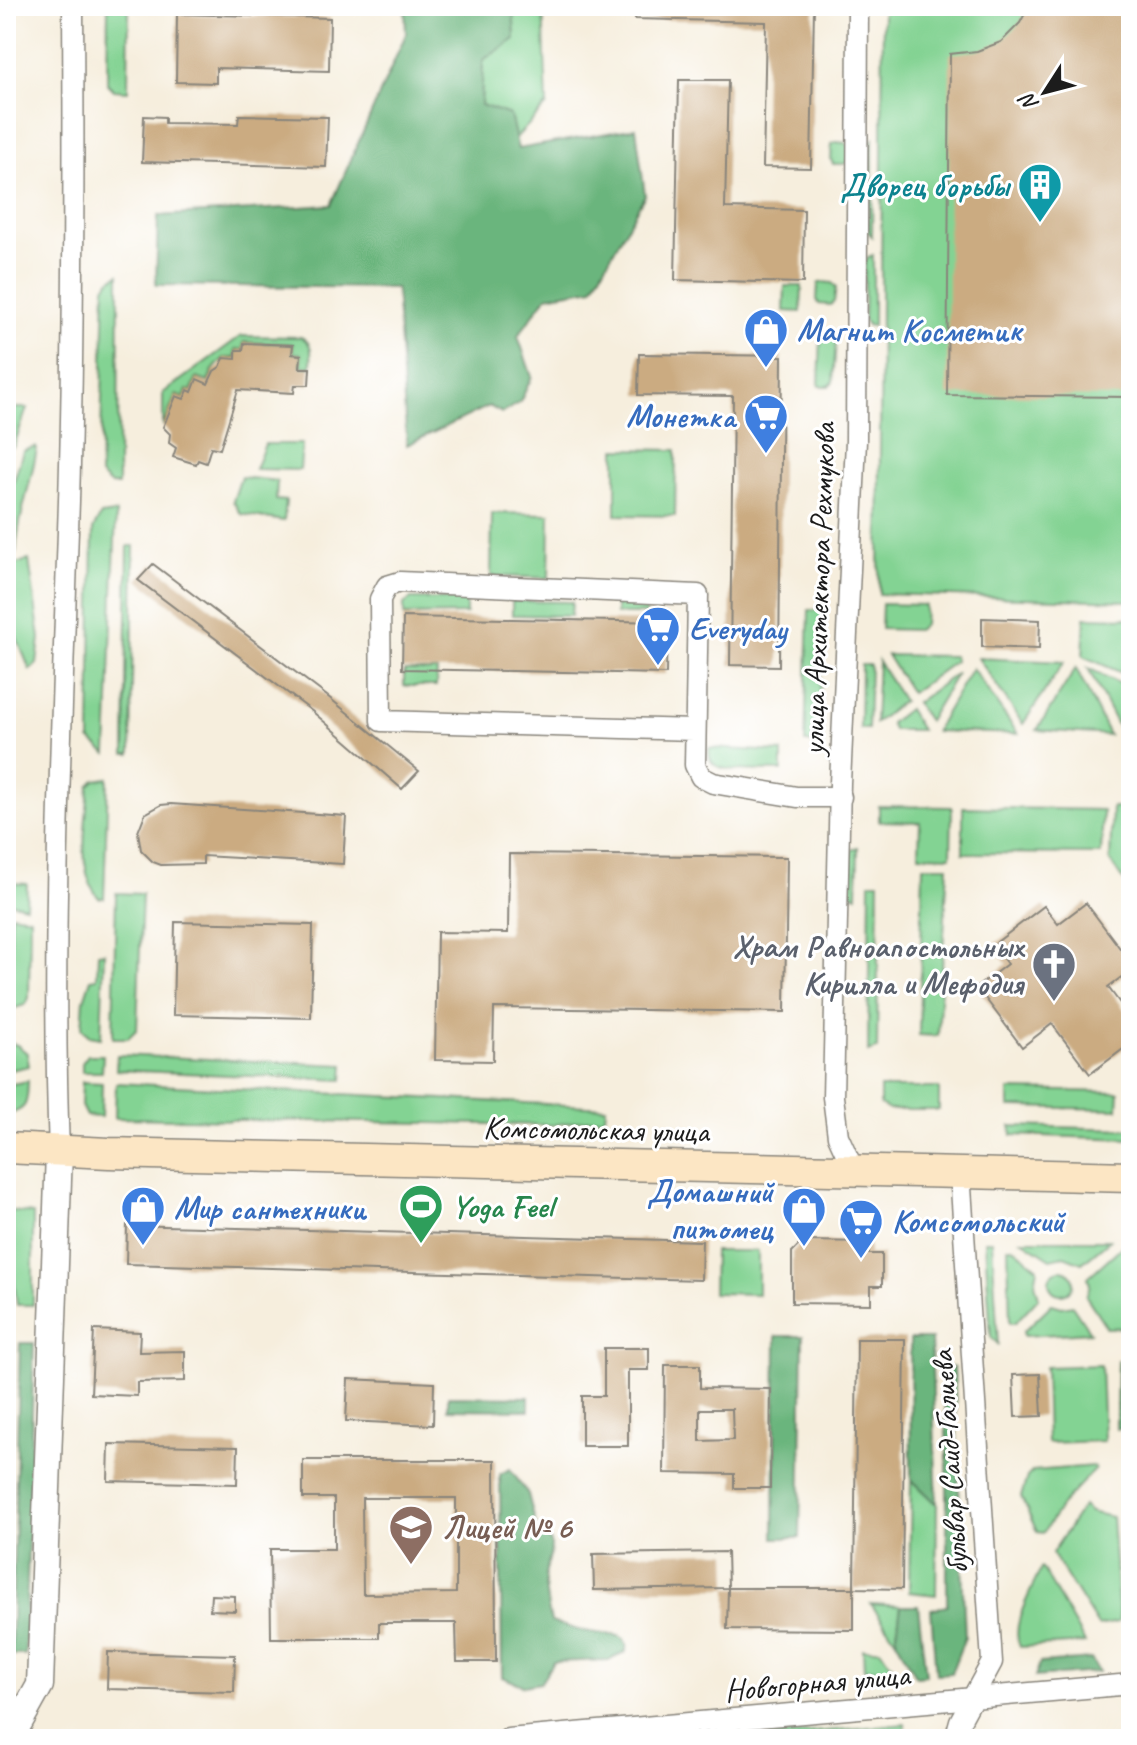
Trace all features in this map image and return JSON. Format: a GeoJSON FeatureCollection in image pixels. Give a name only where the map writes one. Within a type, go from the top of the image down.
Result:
{"type":"FeatureCollection","features":[{"type":"Feature","properties":{"kind":"main road","name":"Комсомольская улица"},"geometry":{"type":"LineString","coordinates":[[6,1148],[59,1152],[1131,1177]]}},
{"type":"Feature","properties":{"kind":"street"},"geometry":{"type":"LineString","coordinates":[[10,1739],[40,1685],[59,1152],[56,1077],[62,691],[69,498],[73,6]]}},
{"type":"Feature","properties":{"kind":"street","name":"улица Архитектора Рехмукова"},"geometry":{"type":"LineString","coordinates":[[854,1171],[838,1136],[833,1097],[841,797],[856,441],[858,6]]}},
{"type":"Feature","properties":{"kind":"street"},"geometry":{"type":"LineString","coordinates":[[694,730],[381,721],[380,599],[387,586],[400,582],[698,595],[694,730],[695,765],[701,777],[713,783],[797,797],[841,797]]}},
{"type":"Feature","properties":{"kind":"street","name":"бульвар Саид-Галиева"},"geometry":{"type":"LineString","coordinates":[[955,1739],[960,1721],[992,1662],[960,1172]]}},
{"type":"Feature","properties":{"kind":"street","name":"Новогорная улица"},"geometry":{"type":"LineString","coordinates":[[508,1739],[1131,1684]]}},
{"type":"Feature","properties":{"kind":"green space"},"geometry":{"type":"Polygon","coordinates":[[[108,6],[129,6],[128,91],[114,90],[107,83],[108,6]]]}},
{"type":"Feature","properties":{"kind":"green space"},"geometry":{"type":"Polygon","coordinates":[[[405,6],[513,6],[515,39],[483,60],[481,105],[510,115],[518,149],[636,128],[645,195],[593,288],[547,296],[518,336],[532,377],[520,402],[502,413],[489,406],[407,445],[396,288],[156,285],[158,216],[331,205],[406,34],[405,6]]]}},
{"type":"Feature","properties":{"kind":"green space"},"geometry":{"type":"Polygon","coordinates":[[[513,6],[543,6],[547,105],[515,139],[510,115],[481,105],[483,60],[515,39],[513,6]]]}},
{"type":"Feature","properties":{"kind":"green space"},"geometry":{"type":"Polygon","coordinates":[[[883,6],[1131,6],[1131,601],[879,594],[883,6]]]}},
{"type":"Feature","properties":{"kind":"green space"},"geometry":{"type":"Polygon","coordinates":[[[873,139],[872,236],[868,232],[869,143],[873,139]]]}},
{"type":"Feature","properties":{"kind":"green space"},"geometry":{"type":"Polygon","coordinates":[[[846,143],[849,147],[848,162],[844,164],[833,164],[831,160],[832,144],[846,143]]]}},
{"type":"Feature","properties":{"kind":"green space"},"geometry":{"type":"Polygon","coordinates":[[[873,255],[873,326],[867,325],[864,320],[865,262],[873,255]]]}},
{"type":"Feature","properties":{"kind":"green space"},"geometry":{"type":"Polygon","coordinates":[[[119,274],[118,485],[111,485],[100,475],[105,287],[119,274]]]}},
{"type":"Feature","properties":{"kind":"green space"},"geometry":{"type":"Polygon","coordinates":[[[832,283],[836,287],[834,302],[830,305],[819,304],[817,300],[818,284],[832,283]]]}},
{"type":"Feature","properties":{"kind":"green space"},"geometry":{"type":"Polygon","coordinates":[[[785,286],[802,286],[801,312],[784,311],[785,286]]]}},
{"type":"Feature","properties":{"kind":"green space"},"geometry":{"type":"Polygon","coordinates":[[[821,335],[832,336],[836,342],[833,382],[829,386],[819,386],[821,335]]]}},
{"type":"Feature","properties":{"kind":"green space"},"geometry":{"type":"Polygon","coordinates":[[[241,336],[301,337],[310,346],[311,367],[301,366],[301,354],[293,353],[293,344],[244,342],[243,350],[236,349],[235,358],[224,358],[213,370],[208,382],[197,378],[184,398],[176,395],[163,426],[163,393],[241,336]]]}},
{"type":"Feature","properties":{"kind":"green space"},"geometry":{"type":"Polygon","coordinates":[[[6,408],[27,408],[14,446],[6,451],[6,408]]]}},
{"type":"Feature","properties":{"kind":"green space"},"geometry":{"type":"Polygon","coordinates":[[[265,444],[302,444],[300,470],[255,469],[265,444]]]}},
{"type":"Feature","properties":{"kind":"green space"},"geometry":{"type":"Polygon","coordinates":[[[35,447],[16,553],[6,557],[6,507],[23,451],[35,447]]]}},
{"type":"Feature","properties":{"kind":"green space"},"geometry":{"type":"Polygon","coordinates":[[[616,449],[676,450],[675,516],[616,515],[616,449]]]}},
{"type":"Feature","properties":{"kind":"green space"},"geometry":{"type":"Polygon","coordinates":[[[241,477],[277,481],[276,500],[286,501],[284,521],[241,514],[233,501],[241,477]]]}},
{"type":"Feature","properties":{"kind":"green space"},"geometry":{"type":"Polygon","coordinates":[[[116,513],[107,754],[90,740],[93,529],[101,515],[116,513]]]}},
{"type":"Feature","properties":{"kind":"green space"},"geometry":{"type":"Polygon","coordinates":[[[492,513],[550,514],[549,578],[491,576],[492,513]]]}},
{"type":"Feature","properties":{"kind":"green space"},"geometry":{"type":"Polygon","coordinates":[[[128,546],[134,546],[131,754],[125,754],[128,546]]]}},
{"type":"Feature","properties":{"kind":"green space"},"geometry":{"type":"Polygon","coordinates":[[[29,560],[40,638],[37,664],[30,670],[6,612],[6,567],[29,560]]]}},
{"type":"Feature","properties":{"kind":"green space"},"geometry":{"type":"Polygon","coordinates":[[[411,599],[466,599],[466,614],[404,615],[404,604],[411,599]]]}},
{"type":"Feature","properties":{"kind":"green space"},"geometry":{"type":"Polygon","coordinates":[[[512,601],[572,602],[571,616],[512,615],[512,601]]]}},
{"type":"Feature","properties":{"kind":"green space"},"geometry":{"type":"Polygon","coordinates":[[[616,602],[646,602],[646,614],[616,614],[616,602]]]}},
{"type":"Feature","properties":{"kind":"green space"},"geometry":{"type":"Polygon","coordinates":[[[882,604],[925,605],[924,625],[917,630],[881,629],[882,604]]]}},
{"type":"Feature","properties":{"kind":"green space"},"geometry":{"type":"Polygon","coordinates":[[[809,610],[822,610],[819,743],[805,743],[809,610]]]}},
{"type":"Feature","properties":{"kind":"green space"},"geometry":{"type":"Polygon","coordinates":[[[1085,617],[1131,618],[1131,677],[1083,656],[1085,617]]]}},
{"type":"Feature","properties":{"kind":"green space"},"geometry":{"type":"Polygon","coordinates":[[[887,655],[954,656],[955,661],[911,693],[887,655]]]}},
{"type":"Feature","properties":{"kind":"green space"},"geometry":{"type":"Polygon","coordinates":[[[978,658],[1064,662],[1023,724],[978,658]]]}},
{"type":"Feature","properties":{"kind":"green space"},"geometry":{"type":"Polygon","coordinates":[[[878,661],[903,701],[875,723],[878,661]]]}},
{"type":"Feature","properties":{"kind":"green space"},"geometry":{"type":"Polygon","coordinates":[[[861,665],[870,665],[868,729],[860,729],[861,665]]]}},
{"type":"Feature","properties":{"kind":"green space"},"geometry":{"type":"Polygon","coordinates":[[[972,668],[1018,734],[935,731],[972,668]]]}},
{"type":"Feature","properties":{"kind":"green space"},"geometry":{"type":"Polygon","coordinates":[[[1076,668],[1109,735],[1037,730],[1076,668]]]}},
{"type":"Feature","properties":{"kind":"green space"},"geometry":{"type":"Polygon","coordinates":[[[1088,668],[1131,689],[1131,701],[1118,727],[1088,668]]]}},
{"type":"Feature","properties":{"kind":"green space"},"geometry":{"type":"Polygon","coordinates":[[[404,671],[437,671],[436,686],[404,686],[404,671]]]}},
{"type":"Feature","properties":{"kind":"green space"},"geometry":{"type":"Polygon","coordinates":[[[957,673],[928,721],[916,703],[957,673]]]}},
{"type":"Feature","properties":{"kind":"green space"},"geometry":{"type":"Polygon","coordinates":[[[908,709],[921,730],[893,730],[890,723],[908,709]]]}},
{"type":"Feature","properties":{"kind":"green space"},"geometry":{"type":"Polygon","coordinates":[[[709,748],[782,752],[782,771],[721,768],[712,762],[709,748]]]}},
{"type":"Feature","properties":{"kind":"green space"},"geometry":{"type":"Polygon","coordinates":[[[108,778],[104,898],[99,898],[87,873],[85,829],[89,786],[95,780],[108,778]]]}},
{"type":"Feature","properties":{"kind":"green space"},"geometry":{"type":"Polygon","coordinates":[[[879,806],[952,807],[951,856],[919,855],[920,822],[879,821],[879,806]]]}},
{"type":"Feature","properties":{"kind":"green space"},"geometry":{"type":"Polygon","coordinates":[[[963,807],[1103,810],[1101,854],[963,853],[963,807]]]}},
{"type":"Feature","properties":{"kind":"green space"},"geometry":{"type":"Polygon","coordinates":[[[1112,807],[1131,808],[1131,891],[1110,861],[1112,807]]]}},
{"type":"Feature","properties":{"kind":"green space"},"geometry":{"type":"Polygon","coordinates":[[[858,847],[857,895],[851,894],[852,849],[858,847]]]}},
{"type":"Feature","properties":{"kind":"green space"},"geometry":{"type":"Polygon","coordinates":[[[923,866],[948,866],[938,1036],[919,1035],[923,866]]]}},
{"type":"Feature","properties":{"kind":"green space"},"geometry":{"type":"Polygon","coordinates":[[[870,882],[879,882],[877,1049],[868,1052],[870,882]]]}},
{"type":"Feature","properties":{"kind":"green space"},"geometry":{"type":"Polygon","coordinates":[[[10,883],[27,884],[26,906],[8,902],[10,883]]]}},
{"type":"Feature","properties":{"kind":"green space"},"geometry":{"type":"Polygon","coordinates":[[[116,893],[142,894],[137,1029],[128,1038],[113,1038],[116,893]]]}},
{"type":"Feature","properties":{"kind":"green space"},"geometry":{"type":"Polygon","coordinates":[[[11,914],[30,917],[29,998],[25,1005],[9,1010],[11,914]]]}},
{"type":"Feature","properties":{"kind":"green space"},"geometry":{"type":"Polygon","coordinates":[[[104,952],[101,1038],[89,1036],[82,1028],[84,1000],[91,979],[97,978],[98,953],[104,952]]]}},
{"type":"Feature","properties":{"kind":"green space"},"geometry":{"type":"Polygon","coordinates":[[[6,1042],[17,1045],[27,1053],[29,1066],[6,1071],[6,1042]]]}},
{"type":"Feature","properties":{"kind":"green space"},"geometry":{"type":"Polygon","coordinates":[[[88,1055],[103,1055],[102,1072],[82,1072],[82,1063],[88,1055]]]}},
{"type":"Feature","properties":{"kind":"green space"},"geometry":{"type":"Polygon","coordinates":[[[117,1055],[344,1065],[343,1080],[116,1070],[117,1055]]]}},
{"type":"Feature","properties":{"kind":"green space"},"geometry":{"type":"Polygon","coordinates":[[[28,1081],[25,1104],[7,1115],[6,1085],[28,1081]]]}},
{"type":"Feature","properties":{"kind":"green space"},"geometry":{"type":"Polygon","coordinates":[[[82,1082],[102,1083],[101,1117],[86,1116],[81,1106],[82,1082]]]}},
{"type":"Feature","properties":{"kind":"green space"},"geometry":{"type":"Polygon","coordinates":[[[116,1083],[606,1107],[605,1117],[553,1125],[115,1118],[116,1083]]]}},
{"type":"Feature","properties":{"kind":"green space"},"geometry":{"type":"Polygon","coordinates":[[[880,1088],[939,1088],[939,1110],[889,1110],[880,1105],[880,1088]]]}},
{"type":"Feature","properties":{"kind":"green space"},"geometry":{"type":"Polygon","coordinates":[[[1009,1090],[1119,1092],[1118,1109],[1009,1107],[1009,1090]]]}},
{"type":"Feature","properties":{"kind":"green space"},"geometry":{"type":"Polygon","coordinates":[[[1011,1126],[1131,1129],[1131,1139],[1012,1135],[1011,1126]]]}},
{"type":"Feature","properties":{"kind":"green space"},"geometry":{"type":"Polygon","coordinates":[[[6,1210],[33,1214],[33,1305],[17,1305],[6,1210]]]}},
{"type":"Feature","properties":{"kind":"green space"},"geometry":{"type":"Polygon","coordinates":[[[1022,1240],[1110,1240],[1082,1263],[1064,1256],[1051,1259],[1022,1240]]]}},
{"type":"Feature","properties":{"kind":"green space"},"geometry":{"type":"Polygon","coordinates":[[[985,1241],[992,1241],[998,1344],[991,1337],[985,1241]]]}},
{"type":"Feature","properties":{"kind":"green space"},"geometry":{"type":"Polygon","coordinates":[[[1127,1242],[1131,1242],[1131,1327],[1107,1328],[1086,1296],[1090,1285],[1088,1277],[1127,1242]]]}},
{"type":"Feature","properties":{"kind":"green space"},"geometry":{"type":"Polygon","coordinates":[[[1008,1247],[1013,1247],[1038,1268],[1035,1283],[1039,1297],[1015,1323],[1010,1323],[1008,1247]]]}},
{"type":"Feature","properties":{"kind":"green space"},"geometry":{"type":"Polygon","coordinates":[[[714,1251],[758,1251],[758,1294],[713,1293],[714,1251]]]}},
{"type":"Feature","properties":{"kind":"green space"},"geometry":{"type":"Polygon","coordinates":[[[1061,1270],[1072,1277],[1073,1282],[1066,1293],[1061,1294],[1050,1287],[1049,1282],[1056,1271],[1061,1270]]]}},
{"type":"Feature","properties":{"kind":"green space"},"geometry":{"type":"Polygon","coordinates":[[[1052,1304],[1062,1307],[1072,1305],[1090,1332],[1024,1336],[1023,1332],[1052,1304]]]}},
{"type":"Feature","properties":{"kind":"green space"},"geometry":{"type":"Polygon","coordinates":[[[776,1336],[803,1336],[800,1538],[774,1538],[776,1336]]]}},
{"type":"Feature","properties":{"kind":"green space"},"geometry":{"type":"Polygon","coordinates":[[[910,1339],[931,1339],[937,1504],[911,1479],[910,1339]]]}},
{"type":"Feature","properties":{"kind":"green space"},"geometry":{"type":"Polygon","coordinates":[[[20,1343],[34,1343],[25,1655],[11,1655],[20,1343]]]}},
{"type":"Feature","properties":{"kind":"green space"},"geometry":{"type":"Polygon","coordinates":[[[1131,1360],[1131,1422],[1127,1429],[1116,1429],[1117,1361],[1131,1360]]]}},
{"type":"Feature","properties":{"kind":"green space"},"geometry":{"type":"Polygon","coordinates":[[[1101,1365],[1104,1441],[1047,1443],[1045,1367],[1101,1365]]]}},
{"type":"Feature","properties":{"kind":"green space"},"geometry":{"type":"Polygon","coordinates":[[[943,1367],[954,1368],[965,1637],[951,1673],[936,1674],[931,1609],[947,1606],[947,1452],[943,1367]]]}},
{"type":"Feature","properties":{"kind":"green space"},"geometry":{"type":"Polygon","coordinates":[[[448,1396],[529,1397],[529,1410],[448,1409],[448,1396]]]}},
{"type":"Feature","properties":{"kind":"green space"},"geometry":{"type":"Polygon","coordinates":[[[1093,1466],[1095,1469],[1063,1503],[1043,1533],[1037,1532],[1021,1497],[1027,1477],[1033,1471],[1093,1466]]]}},
{"type":"Feature","properties":{"kind":"green space"},"geometry":{"type":"Polygon","coordinates":[[[510,1469],[528,1494],[537,1529],[551,1542],[545,1581],[551,1622],[582,1631],[619,1636],[627,1647],[625,1653],[609,1660],[553,1662],[540,1683],[524,1686],[502,1677],[500,1474],[510,1469]]]}},
{"type":"Feature","properties":{"kind":"green space"},"geometry":{"type":"Polygon","coordinates":[[[911,1479],[937,1504],[936,1595],[909,1592],[911,1479]]]}},
{"type":"Feature","properties":{"kind":"green space"},"geometry":{"type":"Polygon","coordinates":[[[1083,1506],[1090,1512],[1112,1517],[1119,1622],[1098,1626],[1052,1553],[1083,1506]]]}},
{"type":"Feature","properties":{"kind":"green space"},"geometry":{"type":"Polygon","coordinates":[[[1041,1568],[1085,1643],[1020,1647],[1017,1638],[1020,1618],[1041,1568]]]}},
{"type":"Feature","properties":{"kind":"green space"},"geometry":{"type":"Polygon","coordinates":[[[871,1604],[901,1606],[896,1640],[871,1604]]]}},
{"type":"Feature","properties":{"kind":"green space"},"geometry":{"type":"Polygon","coordinates":[[[901,1606],[918,1606],[926,1675],[916,1676],[896,1640],[901,1606]]]}},
{"type":"Feature","properties":{"kind":"green space"},"geometry":{"type":"Polygon","coordinates":[[[863,1649],[880,1649],[894,1668],[864,1669],[863,1649]]]}},
{"type":"Feature","properties":{"kind":"green space"},"geometry":{"type":"Polygon","coordinates":[[[1091,1659],[1099,1672],[1035,1677],[1040,1663],[1091,1659]]]}},
{"type":"Feature","properties":{"kind":"green space"},"geometry":{"type":"Polygon","coordinates":[[[905,1724],[906,1739],[731,1739],[905,1724]]]}},
{"type":"Feature","properties":{"kind":"building"},"geometry":{"type":"Polygon","coordinates":[[[636,6],[814,6],[811,168],[763,167],[766,22],[635,19],[636,6]]]}},
{"type":"Feature","properties":{"kind":"building","name":"Дворец борьбы"},"geometry":{"type":"Polygon","coordinates":[[[1029,6],[1131,6],[1131,397],[947,395],[950,54],[977,51],[1001,42],[1020,23],[1029,6]]]}},
{"type":"Feature","properties":{"kind":"building"},"geometry":{"type":"Polygon","coordinates":[[[177,14],[330,18],[329,71],[216,68],[216,83],[176,82],[177,14]]]}},
{"type":"Feature","properties":{"kind":"building"},"geometry":{"type":"Polygon","coordinates":[[[679,80],[728,80],[725,208],[804,210],[803,283],[675,280],[679,80]]]}},
{"type":"Feature","properties":{"kind":"building"},"geometry":{"type":"Polygon","coordinates":[[[239,115],[328,117],[326,167],[142,162],[144,116],[165,117],[165,123],[238,124],[239,115]]]}},
{"type":"Feature","properties":{"kind":"building"},"geometry":{"type":"Polygon","coordinates":[[[244,343],[293,345],[292,354],[301,355],[300,368],[310,368],[309,385],[295,385],[294,393],[238,390],[220,449],[211,447],[206,463],[198,460],[196,464],[173,457],[176,448],[169,443],[170,434],[163,427],[176,396],[184,399],[188,390],[192,392],[197,379],[208,384],[224,358],[236,359],[236,350],[243,350],[244,343]]]}},
{"type":"Feature","properties":{"kind":"building"},"geometry":{"type":"Polygon","coordinates":[[[639,354],[782,356],[779,666],[730,665],[733,396],[638,395],[639,354]]]}},
{"type":"Feature","properties":{"kind":"building"},"geometry":{"type":"Polygon","coordinates":[[[153,564],[327,696],[419,771],[402,789],[313,712],[138,580],[153,564]]]}},
{"type":"Feature","properties":{"kind":"building"},"geometry":{"type":"Polygon","coordinates":[[[403,617],[667,622],[666,674],[402,669],[403,617]]]}},
{"type":"Feature","properties":{"kind":"building"},"geometry":{"type":"Polygon","coordinates":[[[982,618],[1040,620],[1039,649],[982,647],[982,618]]]}},
{"type":"Feature","properties":{"kind":"building"},"geometry":{"type":"Polygon","coordinates":[[[161,805],[346,816],[343,864],[203,856],[203,864],[161,865],[141,850],[138,832],[145,814],[161,805]]]}},
{"type":"Feature","properties":{"kind":"building"},"geometry":{"type":"Polygon","coordinates":[[[509,854],[787,857],[785,1012],[494,1008],[493,1061],[435,1060],[437,932],[508,933],[509,854]]]}},
{"type":"Feature","properties":{"kind":"building","name":"Храм Равноапостольных Кирилла и Мефодия"},"geometry":{"type":"Polygon","coordinates":[[[1086,903],[1131,963],[1131,970],[1108,987],[1131,1018],[1131,1043],[1090,1074],[1052,1024],[1022,1047],[977,987],[1007,964],[993,945],[1044,906],[1058,924],[1086,903]]]}},
{"type":"Feature","properties":{"kind":"building"},"geometry":{"type":"Polygon","coordinates":[[[175,922],[313,925],[311,1018],[173,1015],[175,922]]]}},
{"type":"Feature","properties":{"kind":"building"},"geometry":{"type":"Polygon","coordinates":[[[127,1225],[702,1241],[701,1280],[126,1264],[127,1225]]]}},
{"type":"Feature","properties":{"kind":"building"},"geometry":{"type":"Polygon","coordinates":[[[803,1241],[869,1242],[869,1254],[882,1254],[882,1286],[871,1286],[871,1304],[792,1303],[792,1252],[803,1241]]]}},
{"type":"Feature","properties":{"kind":"building"},"geometry":{"type":"Polygon","coordinates":[[[94,1330],[140,1332],[139,1352],[185,1351],[185,1381],[137,1382],[137,1396],[91,1394],[94,1330]]]}},
{"type":"Feature","properties":{"kind":"building"},"geometry":{"type":"Polygon","coordinates":[[[857,1339],[905,1339],[902,1589],[854,1588],[857,1339]]]}},
{"type":"Feature","properties":{"kind":"building"},"geometry":{"type":"Polygon","coordinates":[[[604,1348],[649,1348],[649,1370],[628,1370],[628,1446],[582,1446],[582,1396],[604,1396],[604,1348]]]}},
{"type":"Feature","properties":{"kind":"building"},"geometry":{"type":"Polygon","coordinates":[[[665,1365],[700,1365],[700,1388],[771,1389],[770,1488],[734,1488],[734,1474],[664,1473],[665,1365]],[[700,1409],[700,1441],[733,1440],[732,1409],[700,1409]]]}},
{"type":"Feature","properties":{"kind":"building"},"geometry":{"type":"Polygon","coordinates":[[[1040,1374],[1042,1416],[1015,1417],[1013,1375],[1040,1374]]]}},
{"type":"Feature","properties":{"kind":"building"},"geometry":{"type":"Polygon","coordinates":[[[348,1379],[434,1383],[433,1425],[346,1421],[348,1379]]]}},
{"type":"Feature","properties":{"kind":"building"},"geometry":{"type":"Polygon","coordinates":[[[109,1444],[238,1447],[237,1484],[108,1481],[109,1444]]]}},
{"type":"Feature","properties":{"kind":"building"},"geometry":{"type":"Polygon","coordinates":[[[303,1460],[495,1460],[496,1662],[457,1662],[456,1623],[379,1623],[379,1638],[271,1638],[270,1549],[334,1549],[334,1498],[303,1498],[303,1460]],[[362,1498],[363,1594],[456,1593],[456,1498],[362,1498]]]}},
{"type":"Feature","properties":{"kind":"building"},"geometry":{"type":"Polygon","coordinates":[[[727,1552],[728,1588],[594,1590],[593,1554],[727,1552]]]}},
{"type":"Feature","properties":{"kind":"building"},"geometry":{"type":"Polygon","coordinates":[[[728,1588],[854,1588],[854,1630],[727,1629],[728,1588]]]}},
{"type":"Feature","properties":{"kind":"building"},"geometry":{"type":"Polygon","coordinates":[[[211,1595],[235,1596],[235,1611],[210,1610],[211,1595]]]}},
{"type":"Feature","properties":{"kind":"building"},"geometry":{"type":"Polygon","coordinates":[[[108,1652],[235,1655],[234,1692],[107,1689],[108,1652]]]}},
{"type":"Feature","properties":{"kind":"place","name":"Дворец борьбы"},"geometry":{"type":"Point","coordinates":[1040,224]}},
{"type":"Feature","properties":{"kind":"place","name":"Магнит Косметик"},"geometry":{"type":"Point","coordinates":[766,369]}},
{"type":"Feature","properties":{"kind":"place","name":"Монетка"},"geometry":{"type":"Point","coordinates":[766,455]}},
{"type":"Feature","properties":{"kind":"place","name":"Everyday"},"geometry":{"type":"Point","coordinates":[658,667]}},
{"type":"Feature","properties":{"kind":"place","name":"Храм Равноапостольных Кирилла и Мефодия"},"geometry":{"type":"Point","coordinates":[1054,1003]}},
{"type":"Feature","properties":{"kind":"place","name":"Yoga Feel"},"geometry":{"type":"Point","coordinates":[421,1245]}},
{"type":"Feature","properties":{"kind":"place","name":"Мир сантехники"},"geometry":{"type":"Point","coordinates":[143,1247]}},
{"type":"Feature","properties":{"kind":"place","name":"Домашний питомец"},"geometry":{"type":"Point","coordinates":[804,1248]}},
{"type":"Feature","properties":{"kind":"place","name":"Комсомольский"},"geometry":{"type":"Point","coordinates":[861,1260]}},
{"type":"Feature","properties":{"kind":"place","name":"Лицей № 6"},"geometry":{"type":"Point","coordinates":[411,1566]}}]}
